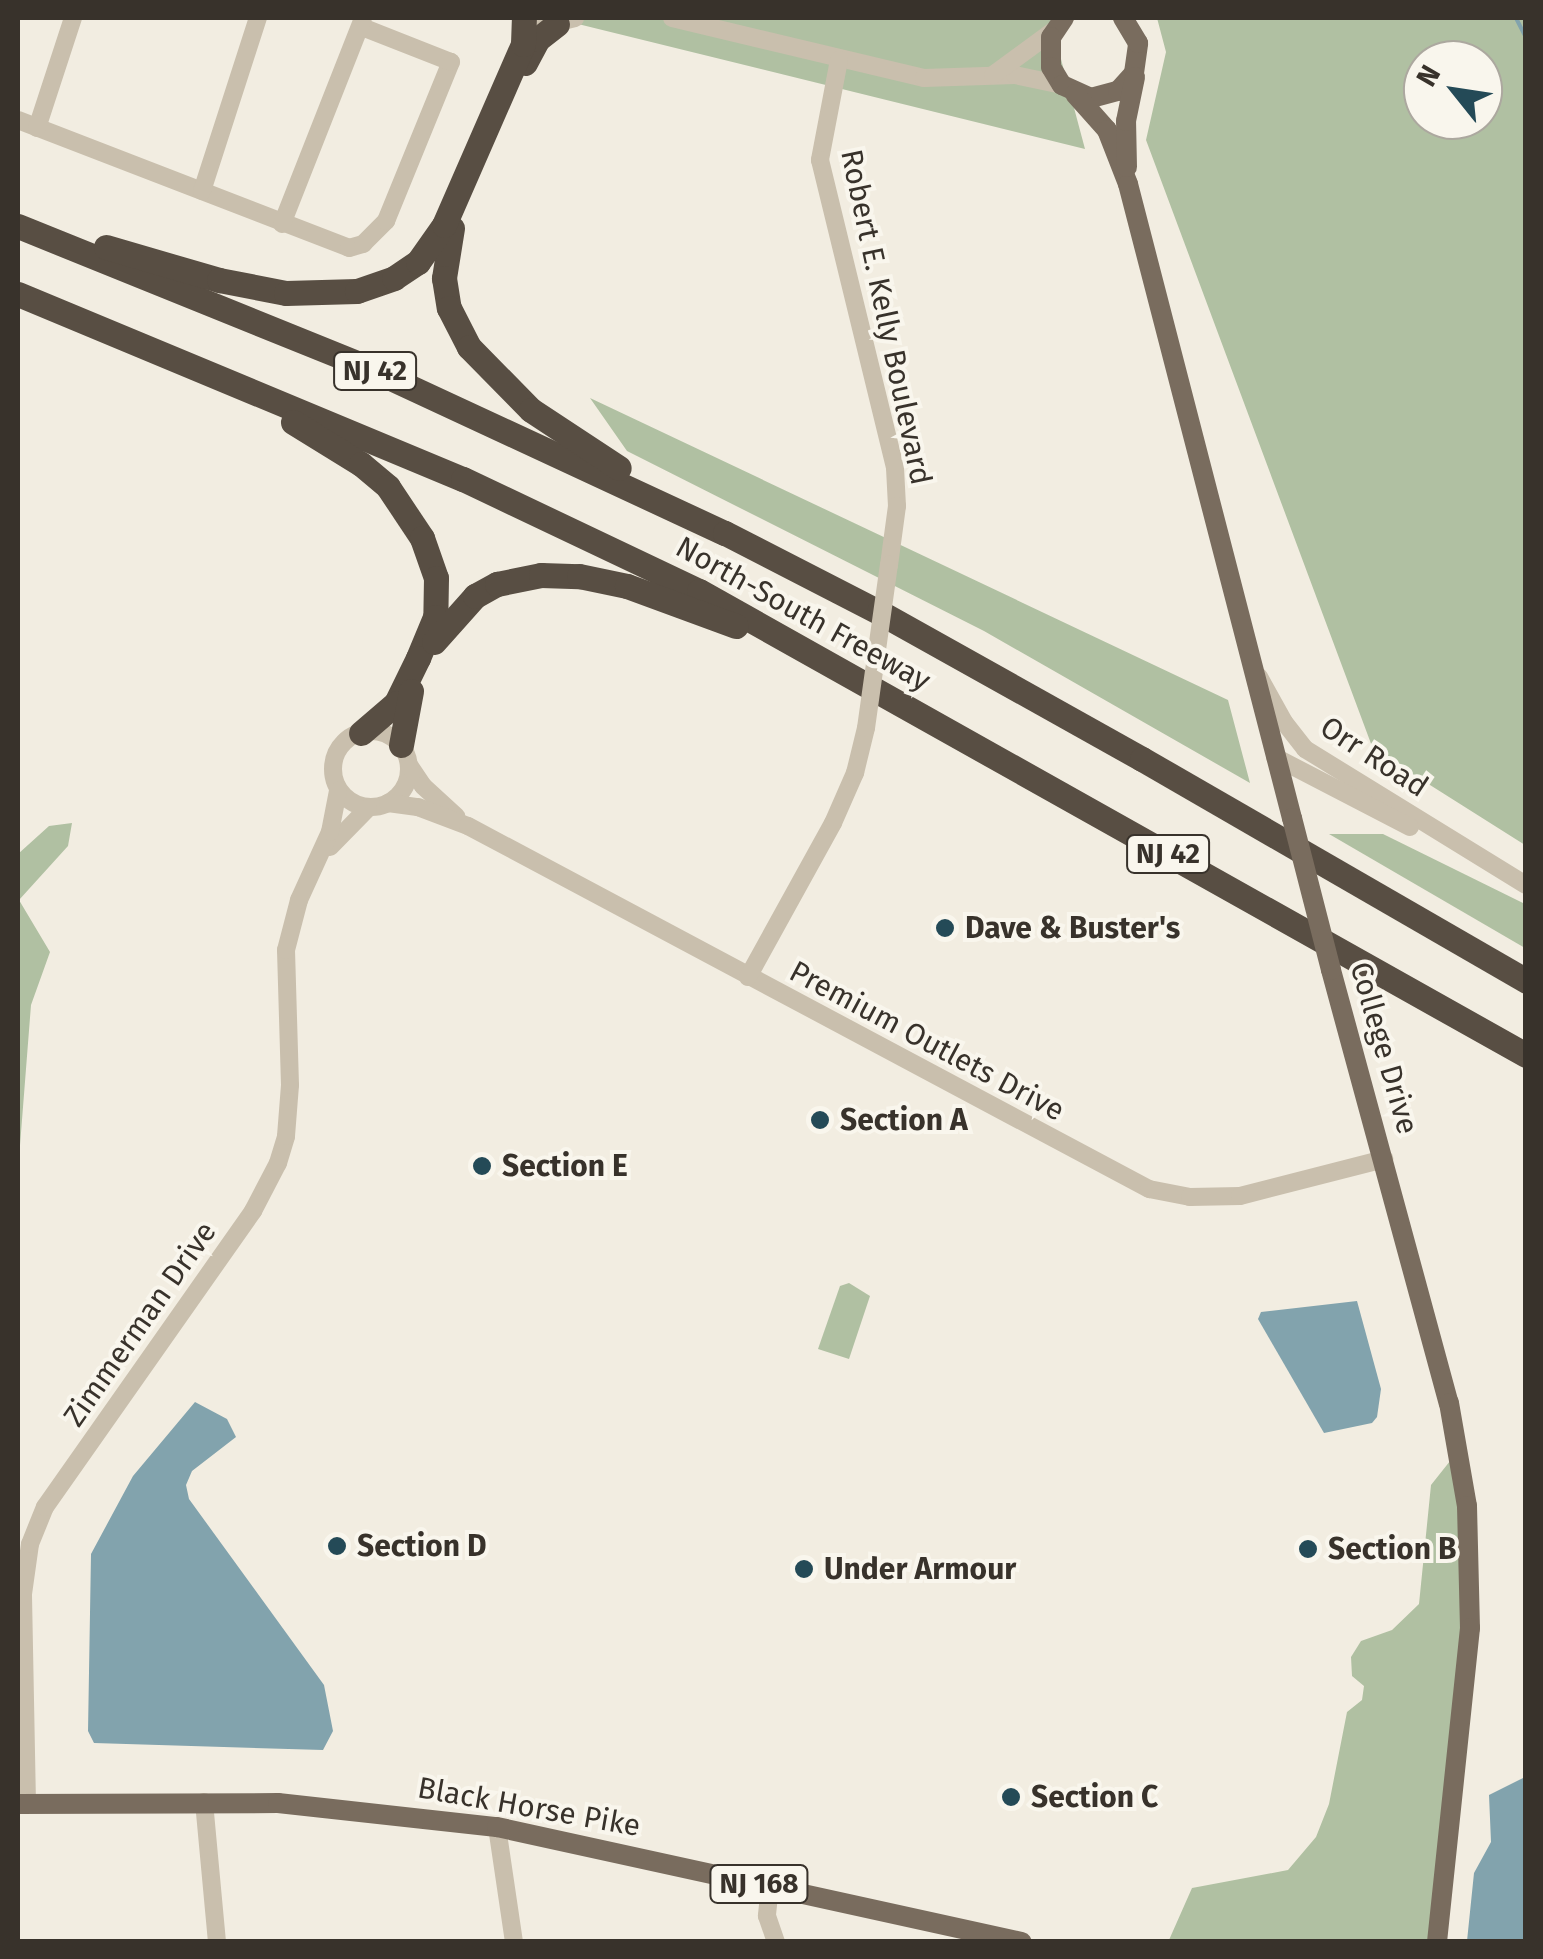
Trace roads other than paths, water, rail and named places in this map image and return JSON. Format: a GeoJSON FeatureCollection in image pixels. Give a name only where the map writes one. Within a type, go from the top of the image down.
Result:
{"type":"FeatureCollection","features":[{"type":"Feature","properties":{"kind":"highway"},"geometry":{"type":"LineString","coordinates":[[18,226],[286,294],[357,291],[394,278],[418,262],[444,225],[524,44],[528,18]]}},
{"type":"Feature","properties":{"kind":"highway"},"geometry":{"type":"LineString","coordinates":[[566,21],[528,54],[452,226],[444,264],[449,308],[481,364],[530,410],[726,533]]}},
{"type":"Feature","properties":{"kind":"highway","name":"North-South Freeway"},"geometry":{"type":"LineString","coordinates":[[18,226],[368,368],[726,533],[879,612],[1142,759],[1526,981]]}},
{"type":"Feature","properties":{"kind":"highway","name":"North-South Freeway"},"geometry":{"type":"LineString","coordinates":[[18,294],[480,487],[699,591],[1526,1055]]}},
{"type":"Feature","properties":{"kind":"highway"},"geometry":{"type":"LineString","coordinates":[[165,354],[305,428],[361,464],[388,487],[422,538],[436,578],[435,616],[396,703],[360,733]]}},
{"type":"Feature","properties":{"kind":"highway"},"geometry":{"type":"LineString","coordinates":[[405,755],[407,701],[437,637],[474,596],[510,580],[557,574],[600,580],[810,654]]}},
{"type":"Feature","properties":{"kind":"main road"},"geometry":{"type":"LineString","coordinates":[[1059,22],[1049,62],[1069,89],[1091,98],[1110,95],[1127,83],[1137,66],[1138,42],[1123,18]]}},
{"type":"Feature","properties":{"kind":"main road","name":"College Drive"},"geometry":{"type":"LineString","coordinates":[[1128,184],[1126,121],[1137,66]]}},
{"type":"Feature","properties":{"kind":"main road","name":"College Drive"},"geometry":{"type":"LineString","coordinates":[[1069,89],[1107,130],[1128,184],[1249,659],[1449,1403],[1471,1558],[1470,1628],[1438,1942]]}},
{"type":"Feature","properties":{"kind":"main road","name":"Black Horse Pike"},"geometry":{"type":"LineString","coordinates":[[22,1804],[204,1802],[347,1808],[496,1827],[1022,1942]]}},
{"type":"Feature","properties":{"kind":"street"},"geometry":{"type":"LineString","coordinates":[[37,128],[73,18]]}},
{"type":"Feature","properties":{"kind":"street"},"geometry":{"type":"LineString","coordinates":[[202,191],[258,18]]}},
{"type":"Feature","properties":{"kind":"street"},"geometry":{"type":"LineString","coordinates":[[528,18],[566,21]]}},
{"type":"Feature","properties":{"kind":"street"},"geometry":{"type":"LineString","coordinates":[[672,18],[924,78],[992,75],[1069,89]]}},
{"type":"Feature","properties":{"kind":"street"},"geometry":{"type":"LineString","coordinates":[[18,120],[282,224],[350,248],[376,234],[386,221],[451,62],[362,22],[282,224]]}},
{"type":"Feature","properties":{"kind":"street"},"geometry":{"type":"LineString","coordinates":[[992,75],[1059,22]]}},
{"type":"Feature","properties":{"kind":"street","name":"Robert E. Kelly Boulevard"},"geometry":{"type":"LineString","coordinates":[[748,977],[855,774],[866,728],[897,506],[895,468],[820,160],[839,60]]}},
{"type":"Feature","properties":{"kind":"street","name":"Orr Road"},"geometry":{"type":"LineString","coordinates":[[1249,659],[1284,722],[1305,749],[1526,884]]}},
{"type":"Feature","properties":{"kind":"street"},"geometry":{"type":"LineString","coordinates":[[360,733],[383,733],[405,755],[404,789],[388,802],[368,808],[355,805],[338,791],[332,776],[334,757],[344,743],[360,733]]}},
{"type":"Feature","properties":{"kind":"street","name":"Premium Outlets Drive"},"geometry":{"type":"LineString","coordinates":[[405,755],[423,786],[468,826]]}},
{"type":"Feature","properties":{"kind":"street","name":"Orr Road"},"geometry":{"type":"LineString","coordinates":[[1276,757],[1501,870]]}},
{"type":"Feature","properties":{"kind":"street","name":"Zimmerman Drive"},"geometry":{"type":"LineString","coordinates":[[22,1804],[23,1594],[30,1544],[45,1507],[253,1211],[278,1163],[286,1136],[290,1084],[286,950],[294,915],[336,817],[338,791]]}},
{"type":"Feature","properties":{"kind":"street","name":"Premium Outlets Drive"},"geometry":{"type":"LineString","coordinates":[[388,802],[418,807],[468,826],[1149,1189],[1190,1197],[1240,1196],[1384,1159]]}},
{"type":"Feature","properties":{"kind":"street","name":"Zimmerman Drive"},"geometry":{"type":"LineString","coordinates":[[311,876],[339,835],[368,808]]}},
{"type":"Feature","properties":{"kind":"street"},"geometry":{"type":"LineString","coordinates":[[204,1802],[217,1942]]}},
{"type":"Feature","properties":{"kind":"street"},"geometry":{"type":"LineString","coordinates":[[496,1827],[514,1942]]}},
{"type":"Feature","properties":{"kind":"street"},"geometry":{"type":"LineString","coordinates":[[770,1886],[767,1916],[776,1942]]}},
{"type":"Feature","properties":{"kind":"water"},"geometry":{"type":"Polygon","coordinates":[[[1357,1301],[1381,1389],[1377,1417],[1372,1423],[1324,1433],[1258,1319],[1261,1312],[1357,1301]]]}},
{"type":"Feature","properties":{"kind":"water"},"geometry":{"type":"Polygon","coordinates":[[[195,1402],[227,1419],[236,1437],[192,1471],[186,1485],[189,1499],[324,1685],[333,1731],[323,1750],[94,1743],[88,1731],[91,1554],[133,1476],[195,1402]]]}},
{"type":"Feature","properties":{"kind":"water"},"geometry":{"type":"Polygon","coordinates":[[[1525,1777],[1525,1941],[1467,1941],[1474,1873],[1491,1842],[1489,1795],[1525,1777]]]}},
{"type":"Feature","properties":{"kind":"waterway"},"geometry":{"type":"LineString","coordinates":[[1516,18],[1526,38]]}},
{"type":"Feature","properties":{"kind":"place","name":"Dave & Buster's"},"geometry":{"type":"Point","coordinates":[945,928]}},
{"type":"Feature","properties":{"kind":"place","name":"Section A"},"geometry":{"type":"Point","coordinates":[820,1120]}},
{"type":"Feature","properties":{"kind":"place","name":"Section E"},"geometry":{"type":"Point","coordinates":[482,1166]}},
{"type":"Feature","properties":{"kind":"place","name":"Section D"},"geometry":{"type":"Point","coordinates":[337,1546]}},
{"type":"Feature","properties":{"kind":"place","name":"Section B"},"geometry":{"type":"Point","coordinates":[1308,1549]}},
{"type":"Feature","properties":{"kind":"place","name":"Under Armour"},"geometry":{"type":"Point","coordinates":[804,1569]}},
{"type":"Feature","properties":{"kind":"place","name":"Section C"},"geometry":{"type":"Point","coordinates":[1011,1797]}}]}
